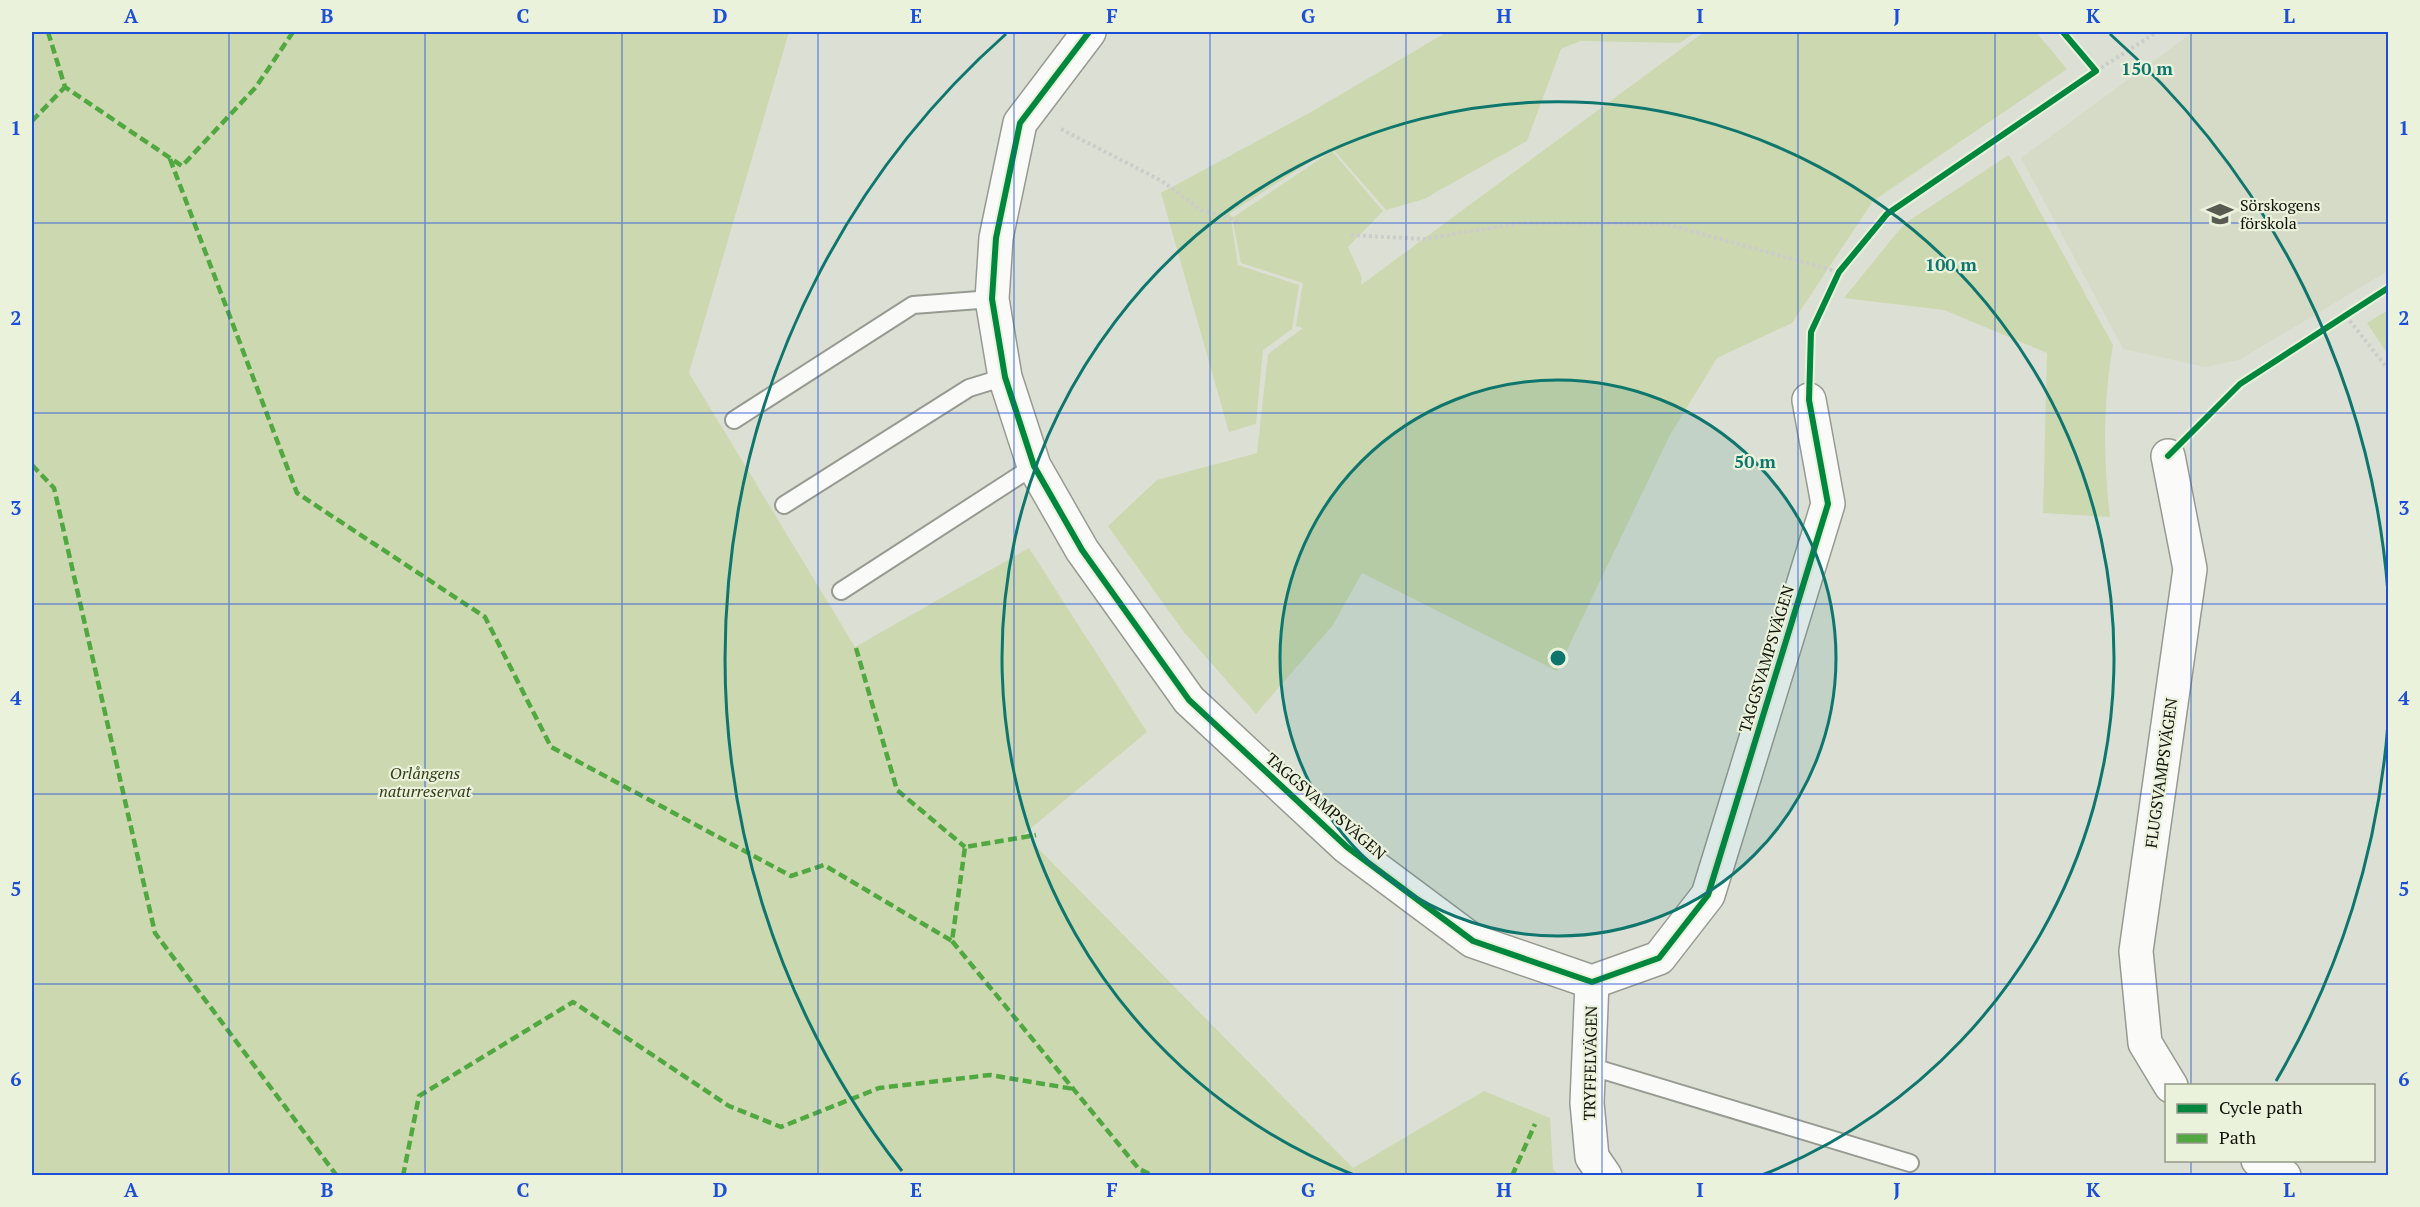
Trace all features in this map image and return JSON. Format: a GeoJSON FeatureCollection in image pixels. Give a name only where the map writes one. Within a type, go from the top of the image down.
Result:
{"type":"FeatureCollection","features":[{"type":"Feature","properties":{"kind":"street","name":"TAGGSVAMPSVÄGEN"},"geometry":{"type":"LineString","coordinates":[[1089,32],[1020,123],[996,238],[992,299],[1005,377],[1034,466],[1082,550],[1189,700],[1339,839],[1473,940],[1592,982],[1659,958],[1708,895],[1828,504],[1809,400]]}},
{"type":"Feature","properties":{"kind":"street","name":"FLUGSVAMPSVÄGEN"},"geometry":{"type":"LineString","coordinates":[[2168,456],[2190,568],[2136,951],[2145,1043],[2170,1084]]}},
{"type":"Feature","properties":{"kind":"street","name":"TRYFFELVÄGEN"},"geometry":{"type":"LineString","coordinates":[[1592,982],[1587,1103],[1592,1157],[1605,1176]]}},
{"type":"Feature","properties":{"kind":"street"},"geometry":{"type":"LineString","coordinates":[[2260,1162],[2284,1176]]}},
{"type":"Feature","properties":{"kind":"lane"},"geometry":{"type":"LineString","coordinates":[[734,420],[913,305],[992,299]]}},
{"type":"Feature","properties":{"kind":"lane"},"geometry":{"type":"LineString","coordinates":[[784,505],[969,388],[1005,377]]}},
{"type":"Feature","properties":{"kind":"lane"},"geometry":{"type":"LineString","coordinates":[[840,591],[1034,466]]}},
{"type":"Feature","properties":{"kind":"lane"},"geometry":{"type":"LineString","coordinates":[[1589,1066],[1910,1163]]}},
{"type":"Feature","properties":{"kind":"path"},"geometry":{"type":"LineString","coordinates":[[2086,77],[2157,32]]}},
{"type":"Feature","properties":{"kind":"path"},"geometry":{"type":"LineString","coordinates":[[2089,63],[2096,71]]}},
{"type":"Feature","properties":{"kind":"path"},"geometry":{"type":"LineString","coordinates":[[1028,112],[1161,181],[1201,210],[1239,221]]}},
{"type":"Feature","properties":{"kind":"path"},"geometry":{"type":"LineString","coordinates":[[1351,235],[1424,239],[1521,223],[1666,224],[1839,272]]}},
{"type":"Feature","properties":{"kind":"path"},"geometry":{"type":"LineString","coordinates":[[1834,282],[1846,264]]}},
{"type":"Feature","properties":{"kind":"path"},"geometry":{"type":"LineString","coordinates":[[2336,322],[2355,310]]}},
{"type":"Feature","properties":{"kind":"path"},"geometry":{"type":"LineString","coordinates":[[2346,316],[2388,369]]}},
{"type":"Feature","properties":{"kind":"shaded area","name":"Sörskogens förskola"},"geometry":{"type":"Polygon","coordinates":[[[2193,32],[2388,32],[2388,271],[2239,360],[2205,367],[2123,349],[2021,158],[2193,32]]]}},
{"type":"Feature","properties":{"kind":"green space","name":"Orlångens naturreservat"},"geometry":{"type":"Polygon","coordinates":[[[32,32],[789,32],[689,373],[855,647],[1029,548],[1147,732],[1024,834],[1353,1168],[1484,1091],[1550,1118],[1553,1169],[1558,1175],[32,1175],[32,32]]]}},
{"type":"Feature","properties":{"kind":"green space"},"geometry":{"type":"Polygon","coordinates":[[[1447,32],[1696,32],[1680,43],[1580,41],[1561,49],[1527,141],[1424,199],[1386,210],[1332,148],[1230,213],[1238,265],[1299,285],[1292,329],[1263,350],[1256,424],[1229,432],[1161,193],[1311,112],[1447,32]]]}},
{"type":"Feature","properties":{"kind":"green space"},"geometry":{"type":"Polygon","coordinates":[[[1704,32],[2036,32],[2067,69],[1873,201],[1792,323],[1717,358],[1670,435],[1557,671],[1362,573],[1333,625],[1256,714],[1183,631],[1108,526],[1157,480],[1257,453],[1268,354],[1303,328],[1296,326],[1303,283],[1241,263],[1232,218],[1332,151],[1383,211],[1348,247],[1362,278],[1361,285],[1704,32]]]}},
{"type":"Feature","properties":{"kind":"green space"},"geometry":{"type":"Polygon","coordinates":[[[2009,155],[2113,345],[2107,389],[2105,431],[2110,517],[2043,513],[2047,353],[1944,310],[1844,298],[1904,224],[2009,155]]]}},
{"type":"Feature","properties":{"kind":"green space"},"geometry":{"type":"Polygon","coordinates":[[[2388,310],[2388,355],[2367,323],[2388,310]]]}},
{"type":"Feature","properties":{"kind":"marked path"},"geometry":{"type":"LineString","coordinates":[[48,32],[65,87],[182,166],[256,87],[293,32]]}},
{"type":"Feature","properties":{"kind":"marked path"},"geometry":{"type":"LineString","coordinates":[[32,121],[65,87]]}},
{"type":"Feature","properties":{"kind":"marked path"},"geometry":{"type":"LineString","coordinates":[[170,159],[297,493],[485,617],[551,747],[791,876],[824,865],[952,941],[965,847],[1036,835]]}},
{"type":"Feature","properties":{"kind":"marked path"},"geometry":{"type":"LineString","coordinates":[[32,465],[54,488],[155,933],[337,1176]]}},
{"type":"Feature","properties":{"kind":"marked path"},"geometry":{"type":"LineString","coordinates":[[856,648],[897,790],[965,847]]}},
{"type":"Feature","properties":{"kind":"marked path"},"geometry":{"type":"LineString","coordinates":[[952,941],[1139,1169],[1154,1176]]}},
{"type":"Feature","properties":{"kind":"marked path"},"geometry":{"type":"LineString","coordinates":[[403,1176],[419,1096],[573,1002],[729,1106],[781,1127],[879,1088],[990,1075],[1074,1089]]}},
{"type":"Feature","properties":{"kind":"marked path"},"geometry":{"type":"LineString","coordinates":[[1512,1176],[1535,1124]]}},
{"type":"Feature","properties":{"kind":"cycle path"},"geometry":{"type":"LineString","coordinates":[[1089,32],[1020,123],[996,238],[992,299],[1005,377],[1034,466],[1082,550],[1189,700],[1347,847],[1473,941],[1592,982],[1659,958],[1708,895],[1828,504],[1809,400],[1811,332],[1839,272],[1887,214],[2096,71],[2063,32]]}},
{"type":"Feature","properties":{"kind":"cycle path"},"geometry":{"type":"LineString","coordinates":[[2168,456],[2240,384],[2388,288]]}},
{"type":"Feature","properties":{"kind":"place","name":"Sörskogens förskola"},"geometry":{"type":"Point","coordinates":[2220,214]}}]}
